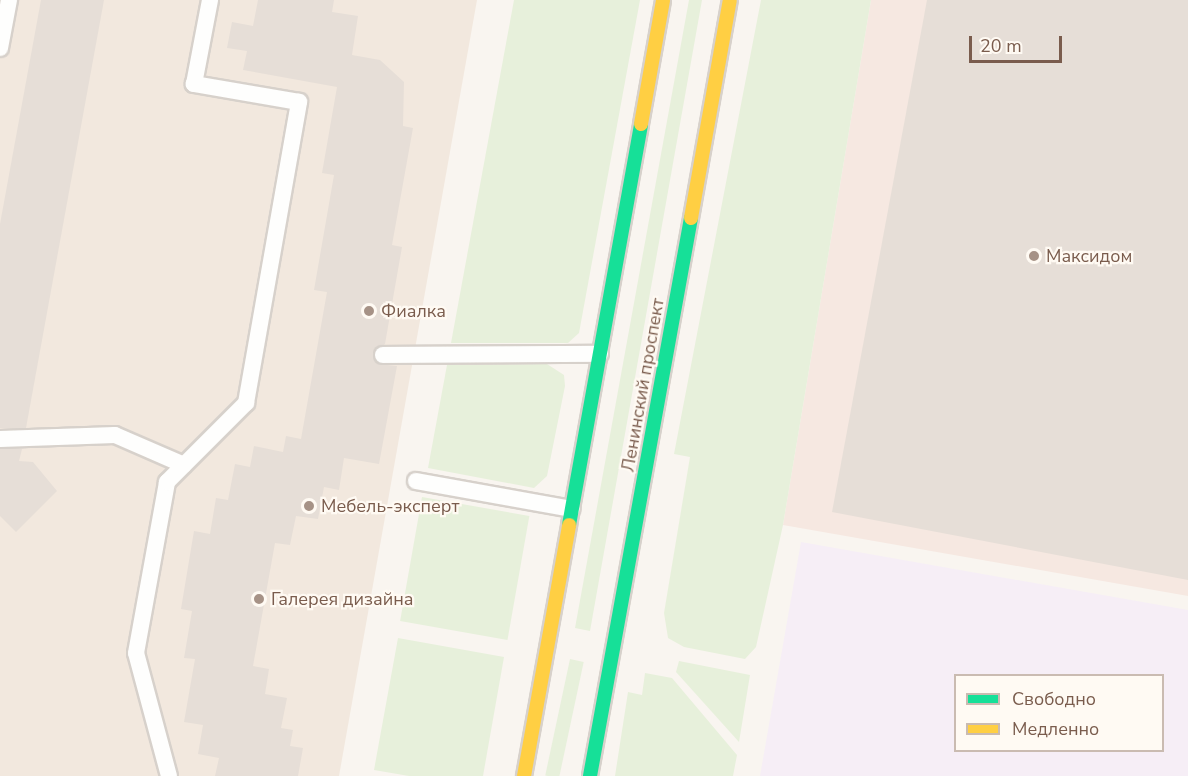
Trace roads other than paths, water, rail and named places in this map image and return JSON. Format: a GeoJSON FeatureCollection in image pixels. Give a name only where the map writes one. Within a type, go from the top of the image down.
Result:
{"type":"FeatureCollection","features":[{"type":"Feature","properties":{"kind":"main road"},"geometry":{"type":"LineString","coordinates":[[524,776],[663,0]]}},
{"type":"Feature","properties":{"kind":"main road","name":"Ленинский проспект"},"geometry":{"type":"LineString","coordinates":[[590,776],[730,0]]}},
{"type":"Feature","properties":{"kind":"lane"},"geometry":{"type":"LineString","coordinates":[[0,48],[9,0]]}},
{"type":"Feature","properties":{"kind":"lane"},"geometry":{"type":"LineString","coordinates":[[169,776],[136,653],[166,482],[246,403],[299,102],[194,84],[210,0]]}},
{"type":"Feature","properties":{"kind":"lane"},"geometry":{"type":"LineString","coordinates":[[383,355],[600,354]]}},
{"type":"Feature","properties":{"kind":"lane"},"geometry":{"type":"LineString","coordinates":[[0,439],[115,435],[184,465]]}},
{"type":"Feature","properties":{"kind":"lane"},"geometry":{"type":"LineString","coordinates":[[416,482],[572,509]]}},
{"type":"Feature","properties":{"kind":"place","name":"Максидом"},"geometry":{"type":"Point","coordinates":[1034,256]}},
{"type":"Feature","properties":{"kind":"place","name":"Фиалка"},"geometry":{"type":"Point","coordinates":[369,311]}},
{"type":"Feature","properties":{"kind":"place","name":"Мебель-эксперт"},"geometry":{"type":"Point","coordinates":[309,506]}},
{"type":"Feature","properties":{"kind":"place","name":"Галерея дизайна"},"geometry":{"type":"Point","coordinates":[259,599]}}]}
